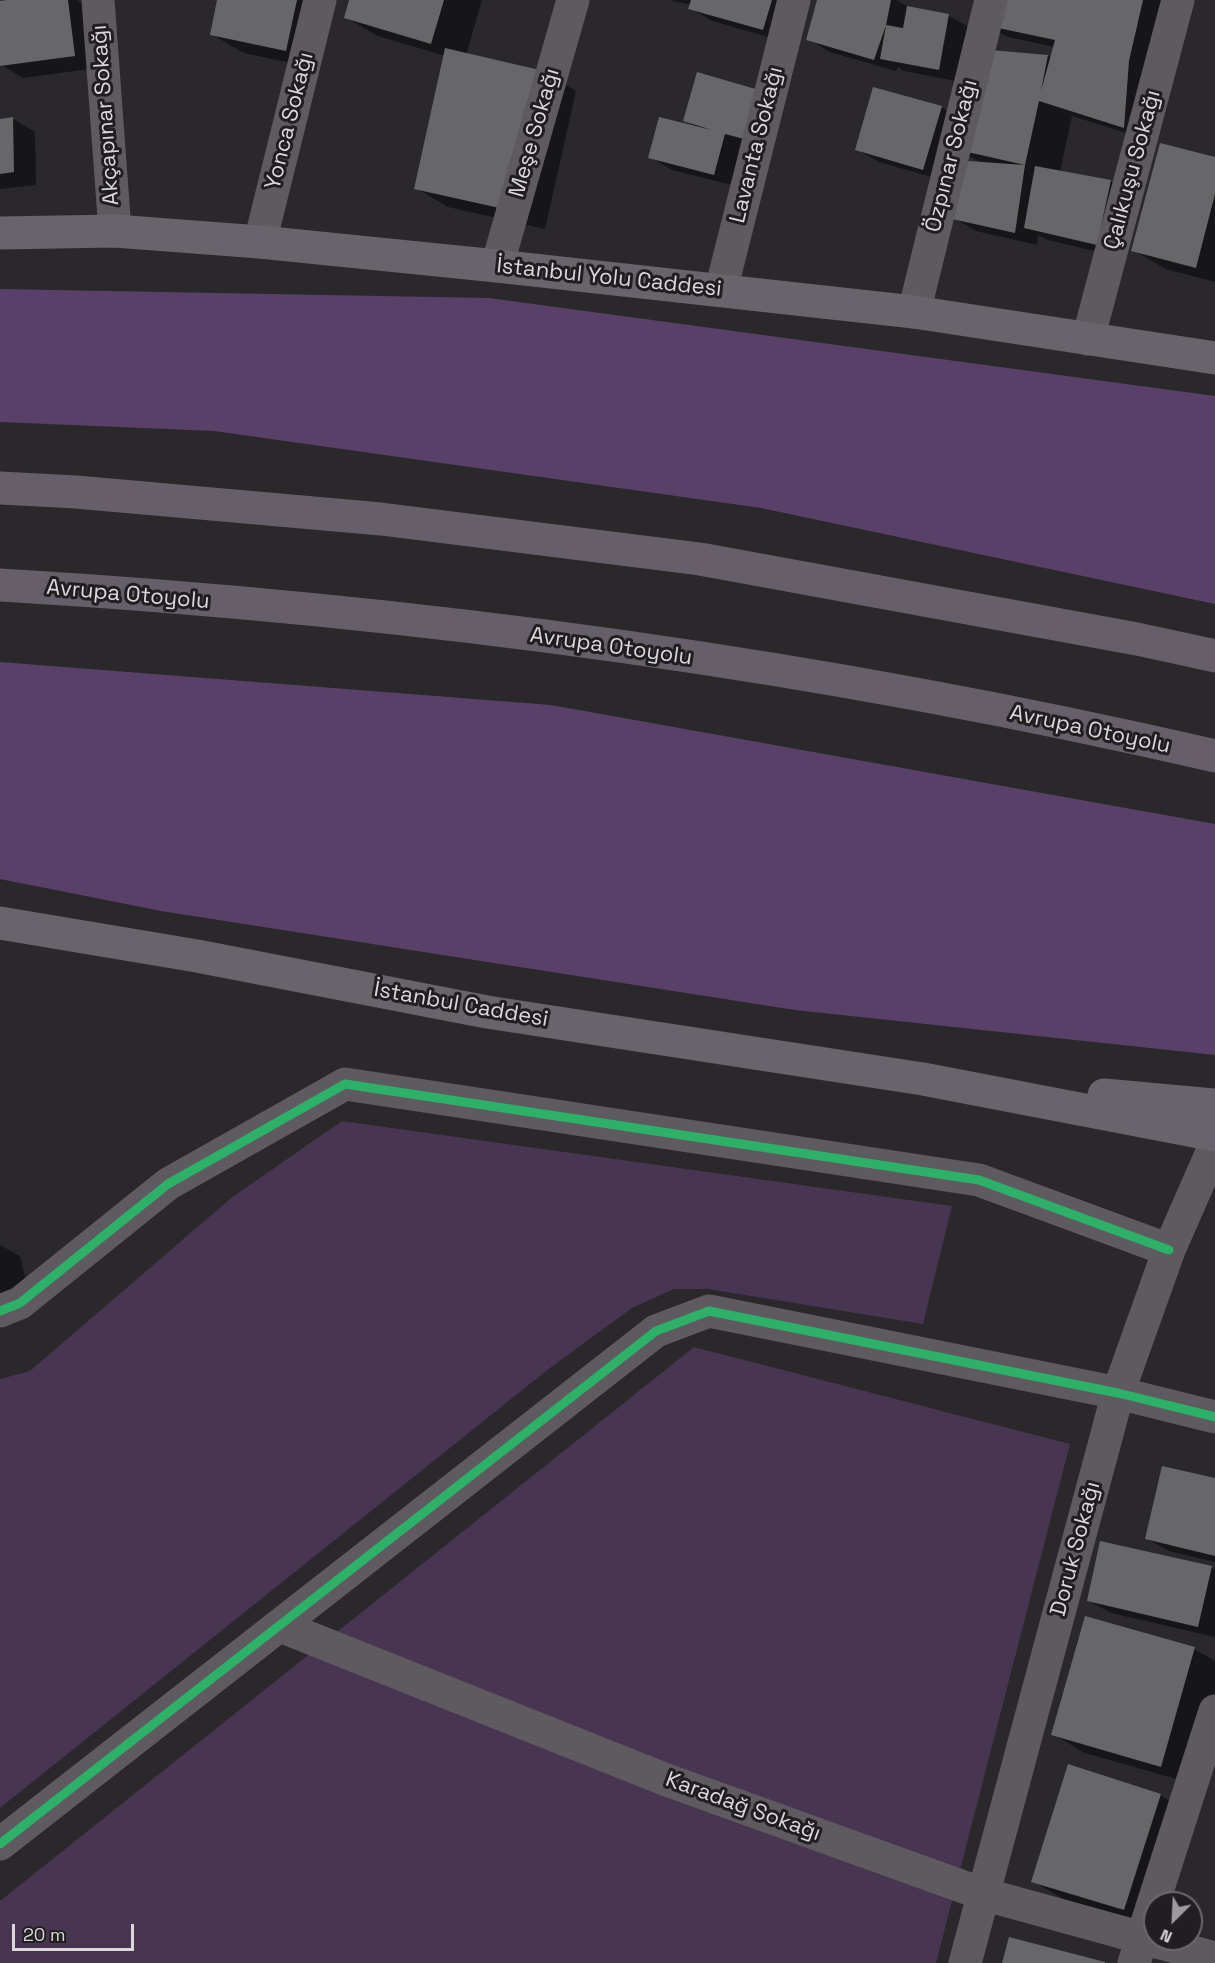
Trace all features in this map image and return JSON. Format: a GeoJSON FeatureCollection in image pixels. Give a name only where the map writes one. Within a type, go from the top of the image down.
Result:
{"type":"FeatureCollection","features":[{"type":"Feature","properties":{"kind":"highway"},"geometry":{"type":"LineString","coordinates":[[0,488],[76,492],[381,519],[700,559],[1125,637],[1215,656]]}},
{"type":"Feature","properties":{"kind":"highway","name":"Avrupa Otoyolu"},"geometry":{"type":"LineString","coordinates":[[0,585],[279,608],[472,627],[713,661],[905,693],[1215,756]]}},
{"type":"Feature","properties":{"kind":"main road","name":"İstanbul Yolu Caddesi"},"geometry":{"type":"LineString","coordinates":[[0,233],[115,231],[260,242],[914,312],[1088,339],[1213,353]]}},
{"type":"Feature","properties":{"kind":"main road","name":"İstanbul Caddesi"},"geometry":{"type":"LineString","coordinates":[[0,923],[197,956],[488,1012],[923,1079]]}},
{"type":"Feature","properties":{"kind":"main road"},"geometry":{"type":"LineString","coordinates":[[923,1079],[1215,1105]]}},
{"type":"Feature","properties":{"kind":"main road"},"geometry":{"type":"LineString","coordinates":[[923,1079],[1215,1136]]}},
{"type":"Feature","properties":{"kind":"street","name":"Akçapınar Sokağı"},"geometry":{"type":"LineString","coordinates":[[98,0],[115,231]]}},
{"type":"Feature","properties":{"kind":"street","name":"Yonca Sokağı"},"geometry":{"type":"LineString","coordinates":[[260,242],[320,0]]}},
{"type":"Feature","properties":{"kind":"street","name":"Meşe Sokağı"},"geometry":{"type":"LineString","coordinates":[[497,266],[573,0]]}},
{"type":"Feature","properties":{"kind":"street","name":"Lavanta Sokağı"},"geometry":{"type":"LineString","coordinates":[[721,290],[794,0]]}},
{"type":"Feature","properties":{"kind":"street","name":"Özpınar Sokağı"},"geometry":{"type":"LineString","coordinates":[[914,312],[991,0]]}},
{"type":"Feature","properties":{"kind":"street","name":"Çalıkuşu Sokağı"},"geometry":{"type":"LineString","coordinates":[[1088,339],[1178,0]]}},
{"type":"Feature","properties":{"kind":"street"},"geometry":{"type":"LineString","coordinates":[[0,1311],[20,1303],[168,1184],[345,1084],[979,1180],[1169,1250]]}},
{"type":"Feature","properties":{"kind":"street","name":"Doruk Sokağı"},"geometry":{"type":"LineString","coordinates":[[965,1963],[1118,1393],[1169,1250],[1215,1145]]}},
{"type":"Feature","properties":{"kind":"street"},"geometry":{"type":"LineString","coordinates":[[0,1844],[656,1331],[709,1311],[1118,1393],[1215,1417]]}},
{"type":"Feature","properties":{"kind":"street","name":"Karadağ Sokağı"},"geometry":{"type":"LineString","coordinates":[[280,1626],[664,1779],[1138,1950],[1215,1958]]}},
{"type":"Feature","properties":{"kind":"street"},"geometry":{"type":"LineString","coordinates":[[1138,1950],[1215,1711]]}},
{"type":"Feature","properties":{"kind":"shaded area"},"geometry":{"type":"Polygon","coordinates":[[[0,289],[489,298],[1215,396],[1215,604],[761,508],[214,431],[0,422],[0,289]]]}},
{"type":"Feature","properties":{"kind":"shaded area"},"geometry":{"type":"Polygon","coordinates":[[[0,662],[551,705],[1215,824],[1215,1055],[795,1010],[161,911],[0,879],[0,662]]]}},
{"type":"Feature","properties":{"kind":"shaded area"},"geometry":{"type":"Polygon","coordinates":[[[342,1121],[952,1206],[923,1324],[708,1289],[674,1289],[632,1308],[546,1371],[0,1808],[0,1379],[30,1371],[231,1198],[342,1121]]]}},
{"type":"Feature","properties":{"kind":"shaded area"},"geometry":{"type":"Polygon","coordinates":[[[694,1347],[1070,1444],[936,1963],[0,1963],[0,1901],[694,1347]]]}},
{"type":"Feature","properties":{"kind":"building"},"geometry":{"type":"Polygon","coordinates":[[[68,0],[75,56],[0,66],[0,1],[68,0]]]}},
{"type":"Feature","properties":{"kind":"building"},"geometry":{"type":"Polygon","coordinates":[[[217,0],[297,0],[286,51],[210,35],[217,0]]]}},
{"type":"Feature","properties":{"kind":"building"},"geometry":{"type":"Polygon","coordinates":[[[349,0],[444,0],[431,44],[344,18],[349,0]]]}},
{"type":"Feature","properties":{"kind":"building"},"geometry":{"type":"Polygon","coordinates":[[[691,0],[772,0],[763,30],[688,9],[691,0]]]}},
{"type":"Feature","properties":{"kind":"building"},"geometry":{"type":"Polygon","coordinates":[[[817,0],[891,0],[886,25],[874,60],[806,40],[817,0]]]}},
{"type":"Feature","properties":{"kind":"building"},"geometry":{"type":"Polygon","coordinates":[[[991,0],[1143,0],[1129,61],[1124,128],[1039,101],[1025,165],[954,149],[979,49],[1048,55],[1041,91],[1055,40],[984,25],[991,0]]]}},
{"type":"Feature","properties":{"kind":"building"},"geometry":{"type":"Polygon","coordinates":[[[907,6],[949,14],[939,70],[880,59],[886,25],[903,28],[907,6]]]}},
{"type":"Feature","properties":{"kind":"building"},"geometry":{"type":"Polygon","coordinates":[[[445,48],[544,71],[513,211],[414,189],[445,48]]]}},
{"type":"Feature","properties":{"kind":"building"},"geometry":{"type":"Polygon","coordinates":[[[697,72],[759,90],[744,139],[725,134],[714,175],[648,158],[659,117],[712,130],[683,121],[697,72]]]}},
{"type":"Feature","properties":{"kind":"building"},"geometry":{"type":"Polygon","coordinates":[[[873,87],[942,106],[923,170],[855,150],[873,87]]]}},
{"type":"Feature","properties":{"kind":"building"},"geometry":{"type":"Polygon","coordinates":[[[13,117],[14,172],[0,174],[0,119],[13,117]]]}},
{"type":"Feature","properties":{"kind":"building"},"geometry":{"type":"Polygon","coordinates":[[[1160,143],[1215,157],[1215,194],[1196,268],[1131,251],[1160,143]]]}},
{"type":"Feature","properties":{"kind":"building"},"geometry":{"type":"Polygon","coordinates":[[[968,161],[1025,165],[1015,233],[952,219],[968,161]]]}},
{"type":"Feature","properties":{"kind":"building"},"geometry":{"type":"Polygon","coordinates":[[[1035,166],[1111,180],[1097,245],[1024,228],[1035,166]]]}},
{"type":"Feature","properties":{"kind":"building"},"geometry":{"type":"Polygon","coordinates":[[[1162,1466],[1215,1478],[1215,1556],[1145,1539],[1162,1466]]]}},
{"type":"Feature","properties":{"kind":"building"},"geometry":{"type":"Polygon","coordinates":[[[1100,1541],[1212,1566],[1198,1627],[1087,1601],[1100,1541]]]}},
{"type":"Feature","properties":{"kind":"building"},"geometry":{"type":"Polygon","coordinates":[[[1085,1616],[1195,1647],[1161,1767],[1051,1735],[1085,1616]]]}},
{"type":"Feature","properties":{"kind":"building"},"geometry":{"type":"Polygon","coordinates":[[[1068,1764],[1161,1794],[1124,1910],[1031,1882],[1068,1764]]]}},
{"type":"Feature","properties":{"kind":"building"},"geometry":{"type":"Polygon","coordinates":[[[1009,1937],[1105,1962],[1105,1963],[1002,1963],[1009,1937]]]}},
{"type":"Feature","properties":{"kind":"cycle path"},"geometry":{"type":"LineString","coordinates":[[0,1311],[20,1303],[168,1184],[345,1084],[979,1180],[1169,1250]]}},
{"type":"Feature","properties":{"kind":"cycle path"},"geometry":{"type":"LineString","coordinates":[[0,1844],[656,1331],[709,1311],[1118,1393],[1215,1417]]}}]}
